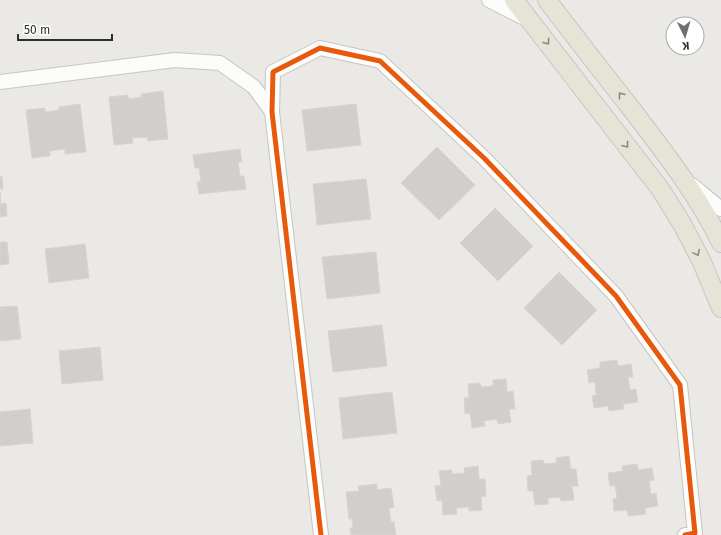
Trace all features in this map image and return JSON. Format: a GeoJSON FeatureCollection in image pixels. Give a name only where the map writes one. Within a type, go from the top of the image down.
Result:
{"type":"FeatureCollection","features":[{"type":"Feature","properties":{"kind":"main road"},"geometry":{"type":"LineString","coordinates":[[514,0],[661,190],[682,224],[701,260],[721,308]]}},
{"type":"Feature","properties":{"kind":"main road"},"geometry":{"type":"LineString","coordinates":[[547,0],[680,173],[721,243]]}},
{"type":"Feature","properties":{"kind":"street"},"geometry":{"type":"LineString","coordinates":[[489,0],[532,22]]}},
{"type":"Feature","properties":{"kind":"street"},"geometry":{"type":"LineString","coordinates":[[321,535],[272,112],[273,72],[320,48],[380,61],[484,158],[616,296],[680,385],[695,533],[685,535]]}},
{"type":"Feature","properties":{"kind":"street"},"geometry":{"type":"LineString","coordinates":[[0,82],[175,60],[220,63],[254,88],[272,112]]}},
{"type":"Feature","properties":{"kind":"street"},"geometry":{"type":"LineString","coordinates":[[680,173],[695,188],[721,209]]}},
{"type":"Feature","properties":{"kind":"building"},"geometry":{"type":"Polygon","coordinates":[[[163,91],[168,139],[148,141],[147,137],[132,138],[133,143],[114,145],[109,97],[128,95],[128,99],[142,97],[141,94],[163,91]]]}},
{"type":"Feature","properties":{"kind":"building"},"geometry":{"type":"Polygon","coordinates":[[[80,104],[86,152],[65,154],[65,149],[50,151],[50,156],[32,158],[26,110],[45,108],[45,112],[59,110],[59,107],[80,104]]]}},
{"type":"Feature","properties":{"kind":"building"},"geometry":{"type":"Polygon","coordinates":[[[356,104],[361,145],[307,151],[302,110],[356,104]]]}},
{"type":"Feature","properties":{"kind":"building"},"geometry":{"type":"Polygon","coordinates":[[[437,147],[475,185],[439,220],[401,183],[437,147]]]}},
{"type":"Feature","properties":{"kind":"building"},"geometry":{"type":"Polygon","coordinates":[[[240,149],[242,162],[238,162],[240,176],[244,176],[246,189],[199,194],[197,182],[201,181],[199,168],[195,168],[193,155],[240,149]]]}},
{"type":"Feature","properties":{"kind":"building"},"geometry":{"type":"Polygon","coordinates":[[[2,176],[3,189],[0,189],[0,177],[2,176]]]}},
{"type":"Feature","properties":{"kind":"building"},"geometry":{"type":"Polygon","coordinates":[[[366,179],[371,219],[317,225],[313,184],[366,179]]]}},
{"type":"Feature","properties":{"kind":"building"},"geometry":{"type":"Polygon","coordinates":[[[0,192],[1,204],[6,203],[7,216],[0,217],[0,192]]]}},
{"type":"Feature","properties":{"kind":"building"},"geometry":{"type":"Polygon","coordinates":[[[495,208],[533,246],[498,281],[460,243],[495,208]]]}},
{"type":"Feature","properties":{"kind":"building"},"geometry":{"type":"Polygon","coordinates":[[[0,242],[7,242],[9,264],[0,265],[0,242]]]}},
{"type":"Feature","properties":{"kind":"building"},"geometry":{"type":"Polygon","coordinates":[[[85,244],[89,278],[49,283],[45,249],[85,244]]]}},
{"type":"Feature","properties":{"kind":"building"},"geometry":{"type":"Polygon","coordinates":[[[376,252],[380,293],[327,299],[322,257],[376,252]]]}},
{"type":"Feature","properties":{"kind":"building"},"geometry":{"type":"Polygon","coordinates":[[[559,272],[597,310],[562,345],[524,308],[559,272]]]}},
{"type":"Feature","properties":{"kind":"building"},"geometry":{"type":"Polygon","coordinates":[[[17,306],[21,339],[0,341],[0,307],[17,306]]]}},
{"type":"Feature","properties":{"kind":"building"},"geometry":{"type":"Polygon","coordinates":[[[382,325],[387,366],[333,372],[328,331],[382,325]]]}},
{"type":"Feature","properties":{"kind":"building"},"geometry":{"type":"Polygon","coordinates":[[[100,347],[103,380],[62,384],[59,351],[100,347]]]}},
{"type":"Feature","properties":{"kind":"building"},"geometry":{"type":"Polygon","coordinates":[[[617,360],[618,366],[631,364],[633,377],[628,377],[630,390],[636,389],[638,402],[623,404],[624,409],[609,411],[608,406],[594,408],[592,396],[596,395],[595,382],[589,383],[587,370],[600,368],[600,362],[617,360]]]}},
{"type":"Feature","properties":{"kind":"building"},"geometry":{"type":"Polygon","coordinates":[[[506,379],[507,392],[513,391],[515,409],[509,409],[511,422],[498,424],[497,419],[484,421],[485,426],[472,428],[470,413],[465,414],[464,398],[469,398],[468,384],[480,383],[481,387],[493,386],[493,380],[506,379]]]}},
{"type":"Feature","properties":{"kind":"building"},"geometry":{"type":"Polygon","coordinates":[[[392,392],[397,433],[343,439],[339,398],[392,392]]]}},
{"type":"Feature","properties":{"kind":"building"},"geometry":{"type":"Polygon","coordinates":[[[30,409],[33,443],[0,446],[0,412],[30,409]]]}},
{"type":"Feature","properties":{"kind":"building"},"geometry":{"type":"Polygon","coordinates":[[[569,456],[571,469],[576,469],[578,486],[572,486],[574,500],[561,501],[560,497],[548,498],[548,504],[535,505],[533,491],[528,491],[527,476],[532,475],[531,461],[543,460],[544,464],[557,463],[556,458],[569,456]]]}},
{"type":"Feature","properties":{"kind":"building"},"geometry":{"type":"Polygon","coordinates":[[[637,464],[638,470],[652,468],[654,480],[649,481],[651,494],[656,493],[658,506],[645,508],[646,514],[628,516],[627,510],[614,511],[613,499],[617,498],[615,485],[610,486],[608,473],[623,471],[622,466],[637,464]]]}},
{"type":"Feature","properties":{"kind":"building"},"geometry":{"type":"Polygon","coordinates":[[[478,466],[479,479],[485,479],[486,496],[481,497],[482,510],[469,511],[469,507],[456,508],[457,514],[443,515],[442,500],[437,501],[435,486],[441,485],[439,471],[452,470],[452,474],[465,473],[464,468],[478,466]]]}},
{"type":"Feature","properties":{"kind":"building"},"geometry":{"type":"Polygon","coordinates":[[[377,484],[377,490],[391,488],[394,507],[389,508],[391,522],[394,522],[396,535],[351,535],[350,528],[353,528],[352,519],[349,519],[346,492],[359,491],[358,486],[377,484]]]}},
{"type":"Feature","properties":{"kind":"cycle path"},"geometry":{"type":"LineString","coordinates":[[321,535],[272,112],[273,72],[320,48],[380,61],[484,158],[616,296],[680,385],[695,533],[685,535]]}}]}
